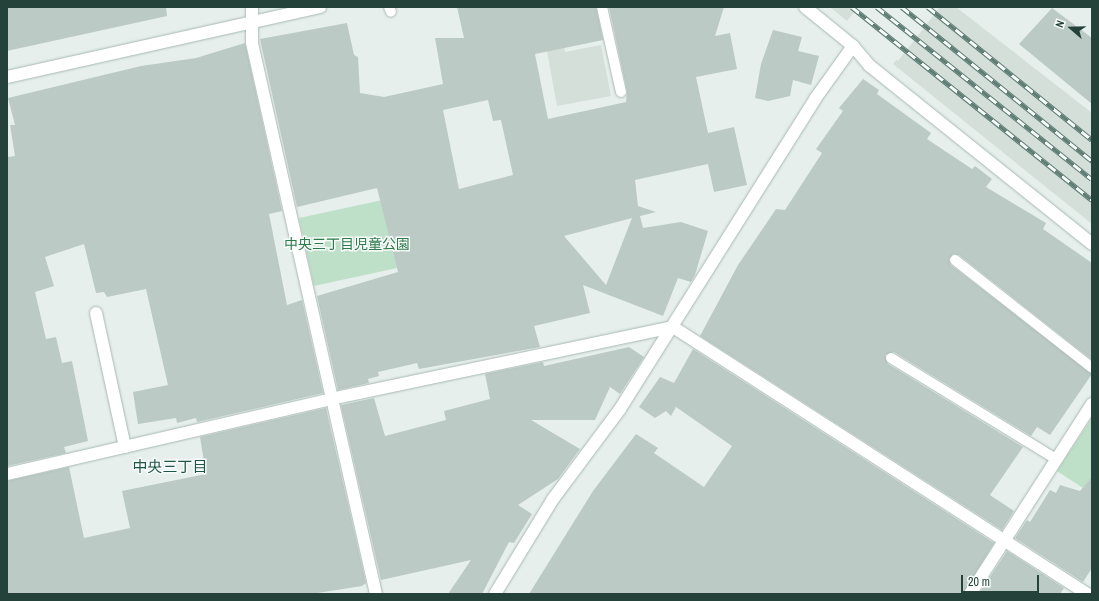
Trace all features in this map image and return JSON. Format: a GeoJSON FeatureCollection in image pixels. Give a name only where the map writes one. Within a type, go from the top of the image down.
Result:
{"type":"FeatureCollection","features":[{"type":"Feature","properties":{"kind":"street"},"geometry":{"type":"LineString","coordinates":[[252,7],[252,43],[376,594]]}},
{"type":"Feature","properties":{"kind":"street"},"geometry":{"type":"LineString","coordinates":[[7,77],[320,7]]}},
{"type":"Feature","properties":{"kind":"street"},"geometry":{"type":"LineString","coordinates":[[806,7],[853,46],[870,66],[1092,244]]}},
{"type":"Feature","properties":{"kind":"street"},"geometry":{"type":"LineString","coordinates":[[495,594],[553,500],[620,409],[673,327],[814,99],[853,46]]}},
{"type":"Feature","properties":{"kind":"street"},"geometry":{"type":"LineString","coordinates":[[96,313],[125,447]]}},
{"type":"Feature","properties":{"kind":"street"},"geometry":{"type":"LineString","coordinates":[[7,474],[331,399],[673,327],[1088,594]]}},
{"type":"Feature","properties":{"kind":"street"},"geometry":{"type":"LineString","coordinates":[[970,594],[1092,404]]}},
{"type":"Feature","properties":{"kind":"lane"},"geometry":{"type":"LineString","coordinates":[[602,7],[621,92]]}},
{"type":"Feature","properties":{"kind":"lane"},"geometry":{"type":"LineString","coordinates":[[955,260],[1092,368]]}},
{"type":"Feature","properties":{"kind":"lane"},"geometry":{"type":"LineString","coordinates":[[891,358],[1056,459]]}},
{"type":"Feature","properties":{"kind":"shaded area"},"geometry":{"type":"Polygon","coordinates":[[[539,7],[557,7],[565,52],[601,45],[611,96],[557,106],[539,7]]]}},
{"type":"Feature","properties":{"kind":"shaded area"},"geometry":{"type":"Polygon","coordinates":[[[830,7],[858,7],[847,21],[830,7]]]}},
{"type":"Feature","properties":{"kind":"shaded area"},"geometry":{"type":"Polygon","coordinates":[[[938,7],[956,7],[1092,113],[1092,224],[893,64],[938,7]]]}},
{"type":"Feature","properties":{"kind":"green space","name":"中央三丁目児童公園"},"geometry":{"type":"Polygon","coordinates":[[[387,199],[397,268],[314,286],[299,218],[387,199]]]}},
{"type":"Feature","properties":{"kind":"green space"},"geometry":{"type":"Polygon","coordinates":[[[1092,418],[1092,494],[1057,471],[1092,418]]]}},
{"type":"Feature","properties":{"kind":"pier"},"geometry":{"type":"Polygon","coordinates":[[[891,7],[940,7],[898,61],[867,37],[891,7]]]}},
{"type":"Feature","properties":{"kind":"building"},"geometry":{"type":"Polygon","coordinates":[[[7,7],[166,7],[167,16],[7,51],[7,7]]]}},
{"type":"Feature","properties":{"kind":"building"},"geometry":{"type":"Polygon","coordinates":[[[457,7],[596,7],[603,40],[535,54],[548,119],[626,102],[627,91],[609,7],[724,7],[715,36],[730,33],[737,69],[696,77],[708,133],[734,127],[747,185],[714,192],[708,164],[635,180],[638,206],[656,212],[640,216],[643,228],[681,222],[708,231],[695,275],[691,282],[678,278],[663,316],[583,285],[590,313],[534,326],[540,347],[419,369],[417,363],[378,372],[379,376],[368,379],[369,383],[338,390],[317,296],[398,272],[377,188],[297,207],[260,39],[347,23],[354,55],[358,57],[360,93],[384,97],[443,84],[435,38],[464,38],[457,7]],[[488,100],[443,110],[459,189],[513,175],[501,120],[493,121],[488,100]],[[632,218],[564,236],[606,285],[632,218]]]}},
{"type":"Feature","properties":{"kind":"building"},"geometry":{"type":"Polygon","coordinates":[[[1052,8],[1092,38],[1092,104],[1019,44],[1052,8]]]}},
{"type":"Feature","properties":{"kind":"building"},"geometry":{"type":"Polygon","coordinates":[[[773,30],[802,37],[798,51],[819,56],[811,85],[793,80],[790,96],[768,101],[755,98],[761,64],[773,30]]]}},
{"type":"Feature","properties":{"kind":"building"},"geometry":{"type":"Polygon","coordinates":[[[245,43],[282,211],[269,214],[287,305],[302,300],[323,393],[197,422],[196,418],[177,423],[176,418],[138,424],[133,392],[168,385],[146,289],[107,297],[104,292],[96,293],[84,244],[45,257],[54,286],[35,292],[46,339],[56,337],[62,363],[72,361],[88,441],[64,447],[66,453],[7,466],[7,157],[15,156],[10,125],[15,125],[8,98],[141,66],[196,58],[245,43]]]}},
{"type":"Feature","properties":{"kind":"building"},"geometry":{"type":"Polygon","coordinates":[[[863,79],[879,90],[877,94],[931,133],[927,139],[972,169],[975,166],[992,179],[986,187],[1046,223],[1043,229],[1092,263],[1092,360],[959,255],[953,254],[949,259],[951,265],[1092,374],[1050,435],[1037,427],[1031,436],[894,352],[885,355],[888,364],[1023,447],[990,495],[1014,511],[1002,530],[700,336],[738,265],[776,209],[785,210],[822,153],[816,149],[843,111],[839,108],[863,79]]]}},
{"type":"Feature","properties":{"kind":"building"},"geometry":{"type":"Polygon","coordinates":[[[629,347],[644,357],[620,394],[610,387],[595,420],[531,420],[580,449],[558,479],[518,505],[532,514],[514,543],[509,542],[482,594],[448,594],[471,560],[381,580],[341,405],[374,398],[385,436],[446,420],[444,411],[490,399],[485,374],[543,362],[544,366],[629,347]]]}},
{"type":"Feature","properties":{"kind":"building"},"geometry":{"type":"Polygon","coordinates":[[[693,349],[994,543],[963,594],[529,594],[593,491],[636,434],[658,448],[654,453],[704,487],[732,446],[676,407],[671,416],[666,411],[655,418],[639,407],[660,377],[674,383],[693,349]]]}},
{"type":"Feature","properties":{"kind":"building"},"geometry":{"type":"Polygon","coordinates":[[[326,408],[366,583],[362,586],[311,594],[7,594],[7,481],[69,467],[84,538],[130,528],[122,491],[206,474],[200,437],[326,408]]]}},
{"type":"Feature","properties":{"kind":"building"},"geometry":{"type":"Polygon","coordinates":[[[1092,477],[1092,568],[1083,582],[1015,538],[1027,520],[1030,522],[1050,490],[1056,493],[1060,485],[1080,491],[1092,477]]]}},
{"type":"Feature","properties":{"kind":"building"},"geometry":{"type":"Polygon","coordinates":[[[1007,551],[1064,588],[1060,594],[979,594],[1007,551]]]}},
{"type":"Feature","properties":{"kind":"railway"},"geometry":{"type":"LineString","coordinates":[[852,7],[1092,200]]}},
{"type":"Feature","properties":{"kind":"railway"},"geometry":{"type":"LineString","coordinates":[[877,7],[1092,179]]}},
{"type":"Feature","properties":{"kind":"railway"},"geometry":{"type":"LineString","coordinates":[[902,7],[1092,161]]}},
{"type":"Feature","properties":{"kind":"railway"},"geometry":{"type":"LineString","coordinates":[[928,7],[1092,140]]}},
{"type":"Feature","properties":{"kind":"district","name":"中央三丁目"},"geometry":{"type":"Point","coordinates":[170,467]}}]}
